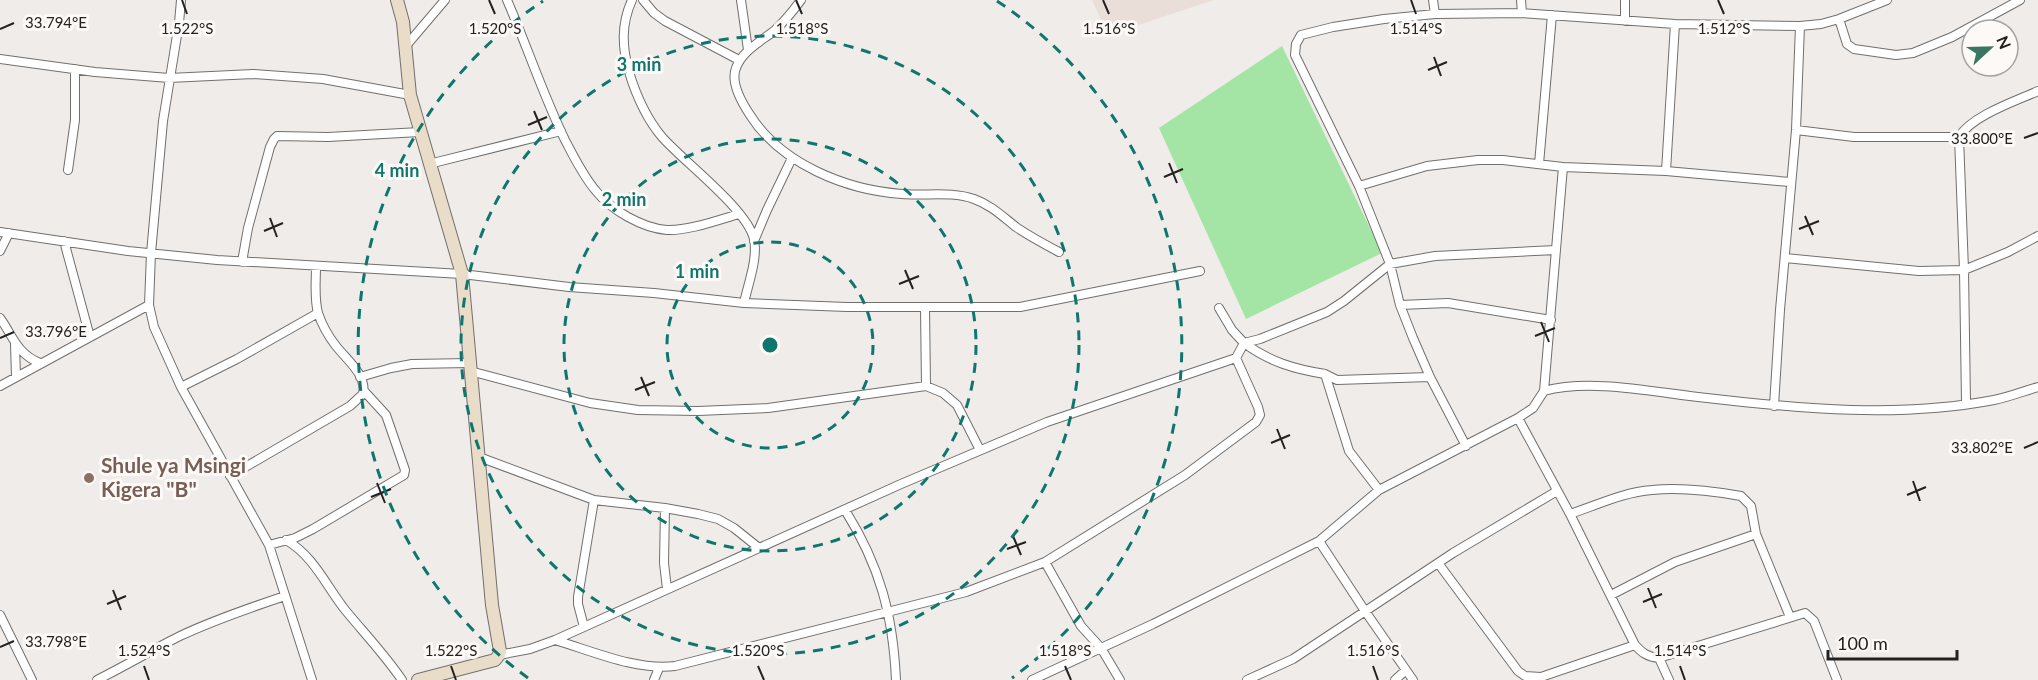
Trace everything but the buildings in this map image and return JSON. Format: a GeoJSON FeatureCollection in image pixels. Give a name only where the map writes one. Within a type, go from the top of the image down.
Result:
{"type":"FeatureCollection","features":[{"type":"Feature","properties":{"kind":"street"},"geometry":{"type":"LineString","coordinates":[[181,0],[163,121],[157,203],[150,253],[148,305],[154,327],[182,387],[269,545],[312,680]]}},
{"type":"Feature","properties":{"kind":"street"},"geometry":{"type":"LineString","coordinates":[[397,0],[403,22],[410,95],[462,274],[491,595],[499,642],[499,655],[495,660],[418,680]]}},
{"type":"Feature","properties":{"kind":"street"},"geometry":{"type":"LineString","coordinates":[[405,47],[445,0]]}},
{"type":"Feature","properties":{"kind":"street"},"geometry":{"type":"LineString","coordinates":[[507,0],[561,131],[576,161],[596,192],[616,211],[642,223],[667,230],[739,214]]}},
{"type":"Feature","properties":{"kind":"street"},"geometry":{"type":"LineString","coordinates":[[632,0],[626,13],[623,32],[625,55],[633,84],[645,112],[662,136],[739,214],[748,226],[754,241],[754,255],[744,303]]}},
{"type":"Feature","properties":{"kind":"street"},"geometry":{"type":"LineString","coordinates":[[643,0],[654,13],[665,21],[740,60]]}},
{"type":"Feature","properties":{"kind":"street"},"geometry":{"type":"LineString","coordinates":[[741,0],[748,50]]}},
{"type":"Feature","properties":{"kind":"street"},"geometry":{"type":"LineString","coordinates":[[801,0],[785,20],[748,50],[734,71],[735,84],[741,99],[761,132],[792,158],[835,179],[870,190],[919,195],[953,194],[974,199],[994,208],[1016,227],[1059,252]]}},
{"type":"Feature","properties":{"kind":"street"},"geometry":{"type":"LineString","coordinates":[[1433,0],[1435,14]]}},
{"type":"Feature","properties":{"kind":"street"},"geometry":{"type":"LineString","coordinates":[[1521,0],[1522,14]]}},
{"type":"Feature","properties":{"kind":"street"},"geometry":{"type":"LineString","coordinates":[[1625,21],[1626,0]]}},
{"type":"Feature","properties":{"kind":"street"},"geometry":{"type":"LineString","coordinates":[[1466,446],[1430,377],[1400,305],[1390,264],[1359,186],[1295,55],[1296,44],[1301,35],[1384,19],[1435,14],[1522,14],[1675,24],[1800,26],[1839,19],[1887,0]]}},
{"type":"Feature","properties":{"kind":"street"},"geometry":{"type":"LineString","coordinates":[[1839,19],[1847,44],[1854,49],[1896,55],[1913,53],[1930,47],[2020,0]]}},
{"type":"Feature","properties":{"kind":"street"},"geometry":{"type":"LineString","coordinates":[[1539,164],[1552,15]]}},
{"type":"Feature","properties":{"kind":"street"},"geometry":{"type":"LineString","coordinates":[[1666,171],[1675,24]]}},
{"type":"Feature","properties":{"kind":"street"},"geometry":{"type":"LineString","coordinates":[[1774,406],[1790,182],[1796,130],[1800,26]]}},
{"type":"Feature","properties":{"kind":"street"},"geometry":{"type":"LineString","coordinates":[[0,60],[169,78],[253,74],[285,75],[323,79],[410,95]]}},
{"type":"Feature","properties":{"kind":"street"},"geometry":{"type":"LineString","coordinates":[[68,170],[75,120],[75,69]]}},
{"type":"Feature","properties":{"kind":"street"},"geometry":{"type":"LineString","coordinates":[[1966,403],[1959,138],[1969,125],[2038,91]]}},
{"type":"Feature","properties":{"kind":"street"},"geometry":{"type":"LineString","coordinates":[[1796,130],[1854,137],[1959,138]]}},
{"type":"Feature","properties":{"kind":"street"},"geometry":{"type":"LineString","coordinates":[[429,164],[561,131]]}},
{"type":"Feature","properties":{"kind":"street"},"geometry":{"type":"LineString","coordinates":[[242,262],[248,228],[270,147],[277,136],[328,137],[420,132]]}},
{"type":"Feature","properties":{"kind":"street"},"geometry":{"type":"LineString","coordinates":[[754,241],[792,158]]}},
{"type":"Feature","properties":{"kind":"street"},"geometry":{"type":"LineString","coordinates":[[1359,186],[1403,172],[1453,162],[1503,160],[1790,182]]}},
{"type":"Feature","properties":{"kind":"street"},"geometry":{"type":"LineString","coordinates":[[1032,680],[1211,596],[1319,541],[1380,490],[1466,446],[1533,408],[1544,391],[1563,166]]}},
{"type":"Feature","properties":{"kind":"street"},"geometry":{"type":"LineString","coordinates":[[0,251],[4,232],[150,253],[242,262],[462,274],[569,287],[744,303],[847,307],[1020,307],[1200,271]]}},
{"type":"Feature","properties":{"kind":"street"},"geometry":{"type":"LineString","coordinates":[[1785,258],[1920,271],[1964,270],[2008,252],[2038,236]]}},
{"type":"Feature","properties":{"kind":"street"},"geometry":{"type":"LineString","coordinates":[[64,241],[90,337]]}},
{"type":"Feature","properties":{"kind":"street"},"geometry":{"type":"LineString","coordinates":[[499,655],[530,649],[555,640],[901,484],[1047,422],[1236,358],[1244,343],[1327,312],[1390,264],[1435,256],[1556,250]]}},
{"type":"Feature","properties":{"kind":"street"},"geometry":{"type":"LineString","coordinates":[[269,545],[319,526],[404,475],[405,470],[389,420],[364,391],[360,377],[335,345],[318,313],[315,294],[316,266]]}},
{"type":"Feature","properties":{"kind":"street"},"geometry":{"type":"LineString","coordinates":[[1400,305],[1448,303],[1551,320]]}},
{"type":"Feature","properties":{"kind":"street"},"geometry":{"type":"LineString","coordinates":[[0,386],[148,305]]}},
{"type":"Feature","properties":{"kind":"street"},"geometry":{"type":"LineString","coordinates":[[925,308],[926,386]]}},
{"type":"Feature","properties":{"kind":"street"},"geometry":{"type":"LineString","coordinates":[[1219,309],[1232,330],[1244,343],[1260,354],[1297,370],[1325,375],[1336,380],[1430,377]]}},
{"type":"Feature","properties":{"kind":"street"},"geometry":{"type":"LineString","coordinates":[[182,387],[318,313]]}},
{"type":"Feature","properties":{"kind":"street"},"geometry":{"type":"LineString","coordinates":[[0,318],[15,344],[27,357],[40,363]]}},
{"type":"Feature","properties":{"kind":"street"},"geometry":{"type":"LineString","coordinates":[[15,344],[16,377]]}},
{"type":"Feature","properties":{"kind":"street"},"geometry":{"type":"LineString","coordinates":[[555,640],[633,663],[659,668],[675,666],[966,592],[1045,562],[1185,475],[1256,422],[1260,415],[1258,407],[1236,358]]}},
{"type":"Feature","properties":{"kind":"street"},"geometry":{"type":"LineString","coordinates":[[360,377],[412,364],[470,367],[590,403],[638,410],[698,411],[768,408],[926,386],[944,393],[957,405],[980,450]]}},
{"type":"Feature","properties":{"kind":"street"},"geometry":{"type":"LineString","coordinates":[[1325,375],[1349,451],[1380,490]]}},
{"type":"Feature","properties":{"kind":"street"},"geometry":{"type":"LineString","coordinates":[[1544,391],[1579,385],[1774,406],[1835,410],[1913,409],[1995,400],[2038,387]]}},
{"type":"Feature","properties":{"kind":"street"},"geometry":{"type":"LineString","coordinates":[[230,476],[350,406],[361,398],[364,391]]}},
{"type":"Feature","properties":{"kind":"street"},"geometry":{"type":"LineString","coordinates":[[1518,418],[1570,514],[1635,645],[1642,653],[1659,658],[1805,613],[1814,621],[1837,680]]}},
{"type":"Feature","properties":{"kind":"street"},"geometry":{"type":"LineString","coordinates":[[479,457],[594,500],[665,508],[718,519],[740,532],[759,548]]}},
{"type":"Feature","properties":{"kind":"street"},"geometry":{"type":"LineString","coordinates":[[1570,514],[1634,493],[1651,490],[1672,489],[1741,496],[1750,506],[1756,534],[1790,617]]}},
{"type":"Feature","properties":{"kind":"street"},"geometry":{"type":"LineString","coordinates":[[1246,680],[1293,659],[1438,563],[1557,491]]}},
{"type":"Feature","properties":{"kind":"street"},"geometry":{"type":"LineString","coordinates":[[584,627],[578,597],[594,500]]}},
{"type":"Feature","properties":{"kind":"street"},"geometry":{"type":"LineString","coordinates":[[665,508],[664,553],[667,589]]}},
{"type":"Feature","properties":{"kind":"street"},"geometry":{"type":"LineString","coordinates":[[845,510],[865,544],[878,574],[889,612],[897,680]]}},
{"type":"Feature","properties":{"kind":"street"},"geometry":{"type":"LineString","coordinates":[[1611,595],[1675,562],[1756,534]]}},
{"type":"Feature","properties":{"kind":"street"},"geometry":{"type":"LineString","coordinates":[[286,540],[299,548],[312,562],[346,611],[384,654],[402,680]]}},
{"type":"Feature","properties":{"kind":"street"},"geometry":{"type":"LineString","coordinates":[[1319,541],[1413,680]]}},
{"type":"Feature","properties":{"kind":"street"},"geometry":{"type":"LineString","coordinates":[[1045,562],[1081,626],[1101,648],[1120,680]]}},
{"type":"Feature","properties":{"kind":"street"},"geometry":{"type":"LineString","coordinates":[[1438,563],[1511,662],[1525,676],[1541,677],[1635,645]]}},
{"type":"Feature","properties":{"kind":"street"},"geometry":{"type":"LineString","coordinates":[[97,680],[188,633],[285,596]]}},
{"type":"Feature","properties":{"kind":"street"},"geometry":{"type":"LineString","coordinates":[[0,615],[32,680]]}},
{"type":"Feature","properties":{"kind":"street"},"geometry":{"type":"LineString","coordinates":[[1659,658],[1669,680]]}},
{"type":"Feature","properties":{"kind":"street"},"geometry":{"type":"LineString","coordinates":[[654,680],[659,668]]}},
{"type":"Feature","properties":{"kind":"street"},"geometry":{"type":"LineString","coordinates":[[1395,680],[1406,670]]}},
{"type":"Feature","properties":{"kind":"shaded area"},"geometry":{"type":"Polygon","coordinates":[[[1092,0],[1214,0],[1108,35],[1092,0]]]}},
{"type":"Feature","properties":{"kind":"green space"},"geometry":{"type":"Polygon","coordinates":[[[1282,46],[1382,253],[1246,319],[1159,128],[1282,46]]]}},
{"type":"Feature","properties":{"kind":"place","name":"Shule ya Msingi Kigera \"B\""},"geometry":{"type":"Point","coordinates":[89,478]}}]}
